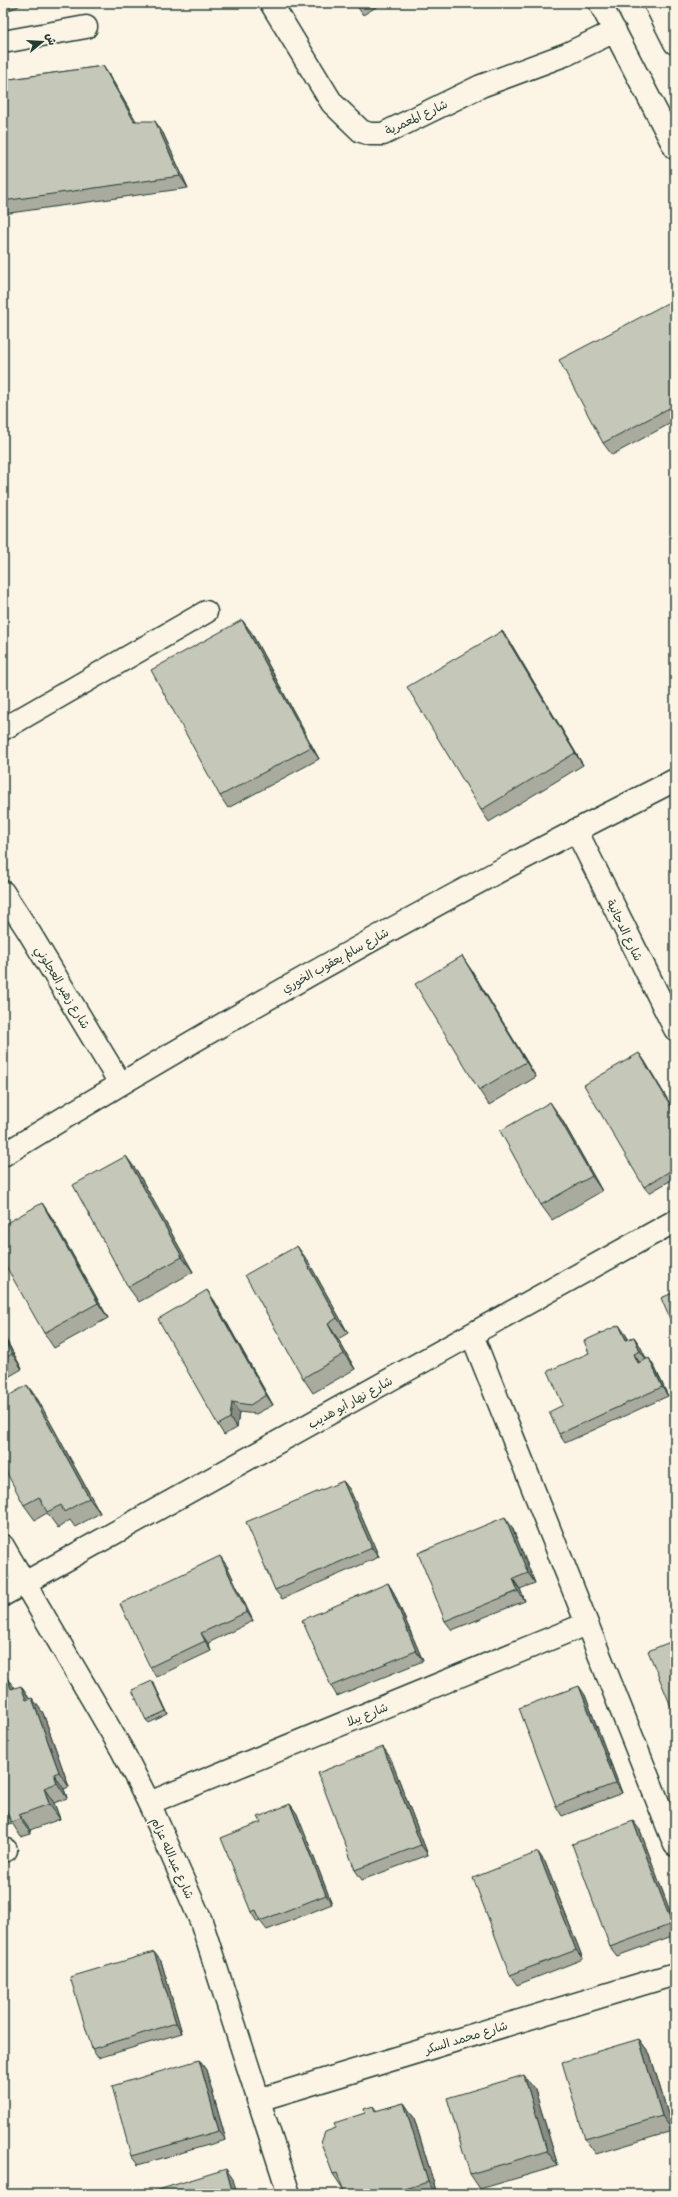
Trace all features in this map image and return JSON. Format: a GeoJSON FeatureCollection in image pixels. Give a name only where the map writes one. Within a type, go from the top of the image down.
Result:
{"type":"FeatureCollection","features":[{"type":"Feature","properties":{"kind":"street","name":"شارع المعمرية"},"geometry":{"type":"LineString","coordinates":[[271,3],[332,103],[360,131],[370,134],[383,134],[481,86],[567,54],[615,31]]}},
{"type":"Feature","properties":{"kind":"street"},"geometry":{"type":"LineString","coordinates":[[600,3],[675,148]]}},
{"type":"Feature","properties":{"kind":"street"},"geometry":{"type":"LineString","coordinates":[[655,3],[675,42]]}},
{"type":"Feature","properties":{"kind":"street"},"geometry":{"type":"LineString","coordinates":[[3,42],[86,27]]}},
{"type":"Feature","properties":{"kind":"street"},"geometry":{"type":"LineString","coordinates":[[3,729],[206,612]]}},
{"type":"Feature","properties":{"kind":"street","name":"شارع سالم يعقوب الخوري"},"geometry":{"type":"LineString","coordinates":[[3,1155],[120,1083],[337,958],[576,830],[675,780]]}},
{"type":"Feature","properties":{"kind":"street","name":"شارع الدجانية"},"geometry":{"type":"LineString","coordinates":[[576,830],[675,1029]]}},
{"type":"Feature","properties":{"kind":"street","name":"شارع زهير العجلوني"},"geometry":{"type":"LineString","coordinates":[[3,892],[29,932],[120,1083]]}},
{"type":"Feature","properties":{"kind":"street","name":"شارع نهار أبو هديب"},"geometry":{"type":"LineString","coordinates":[[3,1594],[675,1221]]}},
{"type":"Feature","properties":{"kind":"street"},"geometry":{"type":"LineString","coordinates":[[472,1335],[675,1845]]}},
{"type":"Feature","properties":{"kind":"street","name":"شارع عبدالله عزام"},"geometry":{"type":"LineString","coordinates":[[3,1546],[25,1581],[122,1750],[149,1803],[201,1921],[289,2194]]}},
{"type":"Feature","properties":{"kind":"street","name":"شارع يبلا"},"geometry":{"type":"LineString","coordinates":[[149,1803],[586,1624]]}},
{"type":"Feature","properties":{"kind":"street","name":"شارع محمد السكر"},"geometry":{"type":"LineString","coordinates":[[258,2100],[675,1974]]}},
{"type":"Feature","properties":{"kind":"building"},"geometry":{"type":"Polygon","coordinates":[[[103,66],[134,121],[155,121],[180,176],[3,201],[3,80],[103,66]]]}},
{"type":"Feature","properties":{"kind":"building"},"geometry":{"type":"Polygon","coordinates":[[[675,299],[675,405],[603,443],[559,360],[675,299]]]}},
{"type":"Feature","properties":{"kind":"building"},"geometry":{"type":"Polygon","coordinates":[[[242,620],[311,747],[220,796],[151,670],[242,620]]]}},
{"type":"Feature","properties":{"kind":"building"},"geometry":{"type":"Polygon","coordinates":[[[502,631],[575,753],[481,810],[407,687],[502,631]]]}},
{"type":"Feature","properties":{"kind":"building"},"geometry":{"type":"Polygon","coordinates":[[[462,956],[526,1062],[479,1090],[415,984],[462,956]]]}},
{"type":"Feature","properties":{"kind":"building"},"geometry":{"type":"Polygon","coordinates":[[[639,1053],[675,1113],[675,1168],[644,1187],[584,1085],[639,1053]]]}},
{"type":"Feature","properties":{"kind":"building"},"geometry":{"type":"Polygon","coordinates":[[[550,1102],[592,1176],[541,1205],[500,1131],[550,1102]]]}},
{"type":"Feature","properties":{"kind":"building"},"geometry":{"type":"Polygon","coordinates":[[[126,1156],[182,1257],[128,1287],[73,1185],[126,1156]]]}},
{"type":"Feature","properties":{"kind":"building"},"geometry":{"type":"Polygon","coordinates":[[[42,1203],[98,1303],[44,1333],[3,1261],[3,1225],[42,1203]]]}},
{"type":"Feature","properties":{"kind":"building"},"geometry":{"type":"Polygon","coordinates":[[[297,1246],[337,1318],[328,1324],[344,1354],[303,1378],[245,1275],[297,1246]]]}},
{"type":"Feature","properties":{"kind":"building"},"geometry":{"type":"Polygon","coordinates":[[[207,1290],[266,1395],[250,1405],[232,1402],[230,1418],[218,1425],[158,1319],[207,1290]]]}},
{"type":"Feature","properties":{"kind":"building"},"geometry":{"type":"Polygon","coordinates":[[[675,1292],[675,1331],[661,1298],[675,1292]]]}},
{"type":"Feature","properties":{"kind":"building"},"geometry":{"type":"Polygon","coordinates":[[[619,1325],[626,1340],[634,1337],[640,1351],[634,1354],[638,1363],[649,1358],[662,1387],[559,1434],[549,1412],[563,1405],[548,1371],[589,1353],[584,1341],[619,1325]]]}},
{"type":"Feature","properties":{"kind":"building"},"geometry":{"type":"Polygon","coordinates":[[[3,1338],[12,1354],[3,1359],[3,1338]]]}},
{"type":"Feature","properties":{"kind":"building"},"geometry":{"type":"Polygon","coordinates":[[[27,1385],[89,1498],[64,1512],[61,1505],[47,1512],[39,1497],[24,1505],[3,1466],[3,1399],[27,1385]]]}},
{"type":"Feature","properties":{"kind":"building"},"geometry":{"type":"Polygon","coordinates":[[[343,1481],[372,1548],[275,1590],[246,1522],[343,1481]]]}},
{"type":"Feature","properties":{"kind":"building"},"geometry":{"type":"Polygon","coordinates":[[[505,1517],[528,1573],[513,1579],[518,1591],[445,1621],[418,1553],[505,1517]]]}},
{"type":"Feature","properties":{"kind":"building"},"geometry":{"type":"Polygon","coordinates":[[[220,1556],[247,1612],[201,1633],[205,1641],[150,1667],[120,1604],[220,1556]]]}},
{"type":"Feature","properties":{"kind":"building"},"geometry":{"type":"Polygon","coordinates":[[[388,1583],[416,1651],[331,1686],[302,1620],[388,1583]]]}},
{"type":"Feature","properties":{"kind":"building"},"geometry":{"type":"Polygon","coordinates":[[[675,1640],[675,1716],[648,1651],[675,1640]]]}},
{"type":"Feature","properties":{"kind":"building"},"geometry":{"type":"Polygon","coordinates":[[[7,1678],[11,1689],[21,1686],[26,1700],[32,1698],[59,1772],[54,1774],[57,1783],[44,1788],[49,1804],[19,1815],[20,1819],[11,1822],[5,1807],[3,1807],[3,1680],[7,1678]]]}},
{"type":"Feature","properties":{"kind":"building"},"geometry":{"type":"Polygon","coordinates":[[[152,1681],[166,1711],[146,1720],[132,1690],[152,1681]]]}},
{"type":"Feature","properties":{"kind":"building"},"geometry":{"type":"Polygon","coordinates":[[[579,1686],[616,1783],[556,1806],[519,1708],[579,1686]]]}},
{"type":"Feature","properties":{"kind":"building"},"geometry":{"type":"Polygon","coordinates":[[[383,1747],[421,1845],[355,1870],[318,1773],[383,1747]]]}},
{"type":"Feature","properties":{"kind":"building"},"geometry":{"type":"Polygon","coordinates":[[[290,1804],[326,1895],[260,1921],[256,1910],[251,1912],[221,1838],[261,1822],[258,1817],[290,1804]]]}},
{"type":"Feature","properties":{"kind":"building"},"geometry":{"type":"Polygon","coordinates":[[[633,1821],[672,1924],[610,1947],[572,1844],[633,1821]]]}},
{"type":"Feature","properties":{"kind":"building"},"geometry":{"type":"Polygon","coordinates":[[[538,1852],[576,1950],[510,1975],[473,1878],[538,1852]]]}},
{"type":"Feature","properties":{"kind":"building"},"geometry":{"type":"Polygon","coordinates":[[[154,1952],[176,2023],[92,2049],[70,1977],[154,1952]]]}},
{"type":"Feature","properties":{"kind":"building"},"geometry":{"type":"Polygon","coordinates":[[[639,2039],[662,2116],[585,2139],[562,2062],[639,2039]]]}},
{"type":"Feature","properties":{"kind":"building"},"geometry":{"type":"Polygon","coordinates":[[[199,2060],[219,2131],[131,2156],[112,2086],[199,2060]]]}},
{"type":"Feature","properties":{"kind":"building"},"geometry":{"type":"Polygon","coordinates":[[[524,2075],[547,2151],[470,2174],[447,2098],[524,2075]]]}},
{"type":"Feature","properties":{"kind":"building"},"geometry":{"type":"Polygon","coordinates":[[[404,2103],[428,2182],[389,2194],[345,2194],[337,2173],[333,2174],[321,2143],[325,2132],[336,2128],[334,2123],[365,2113],[364,2109],[373,2106],[375,2111],[404,2103]]]}},
{"type":"Feature","properties":{"kind":"building"},"geometry":{"type":"Polygon","coordinates":[[[226,2169],[233,2194],[145,2194],[226,2169]]]}}]}
